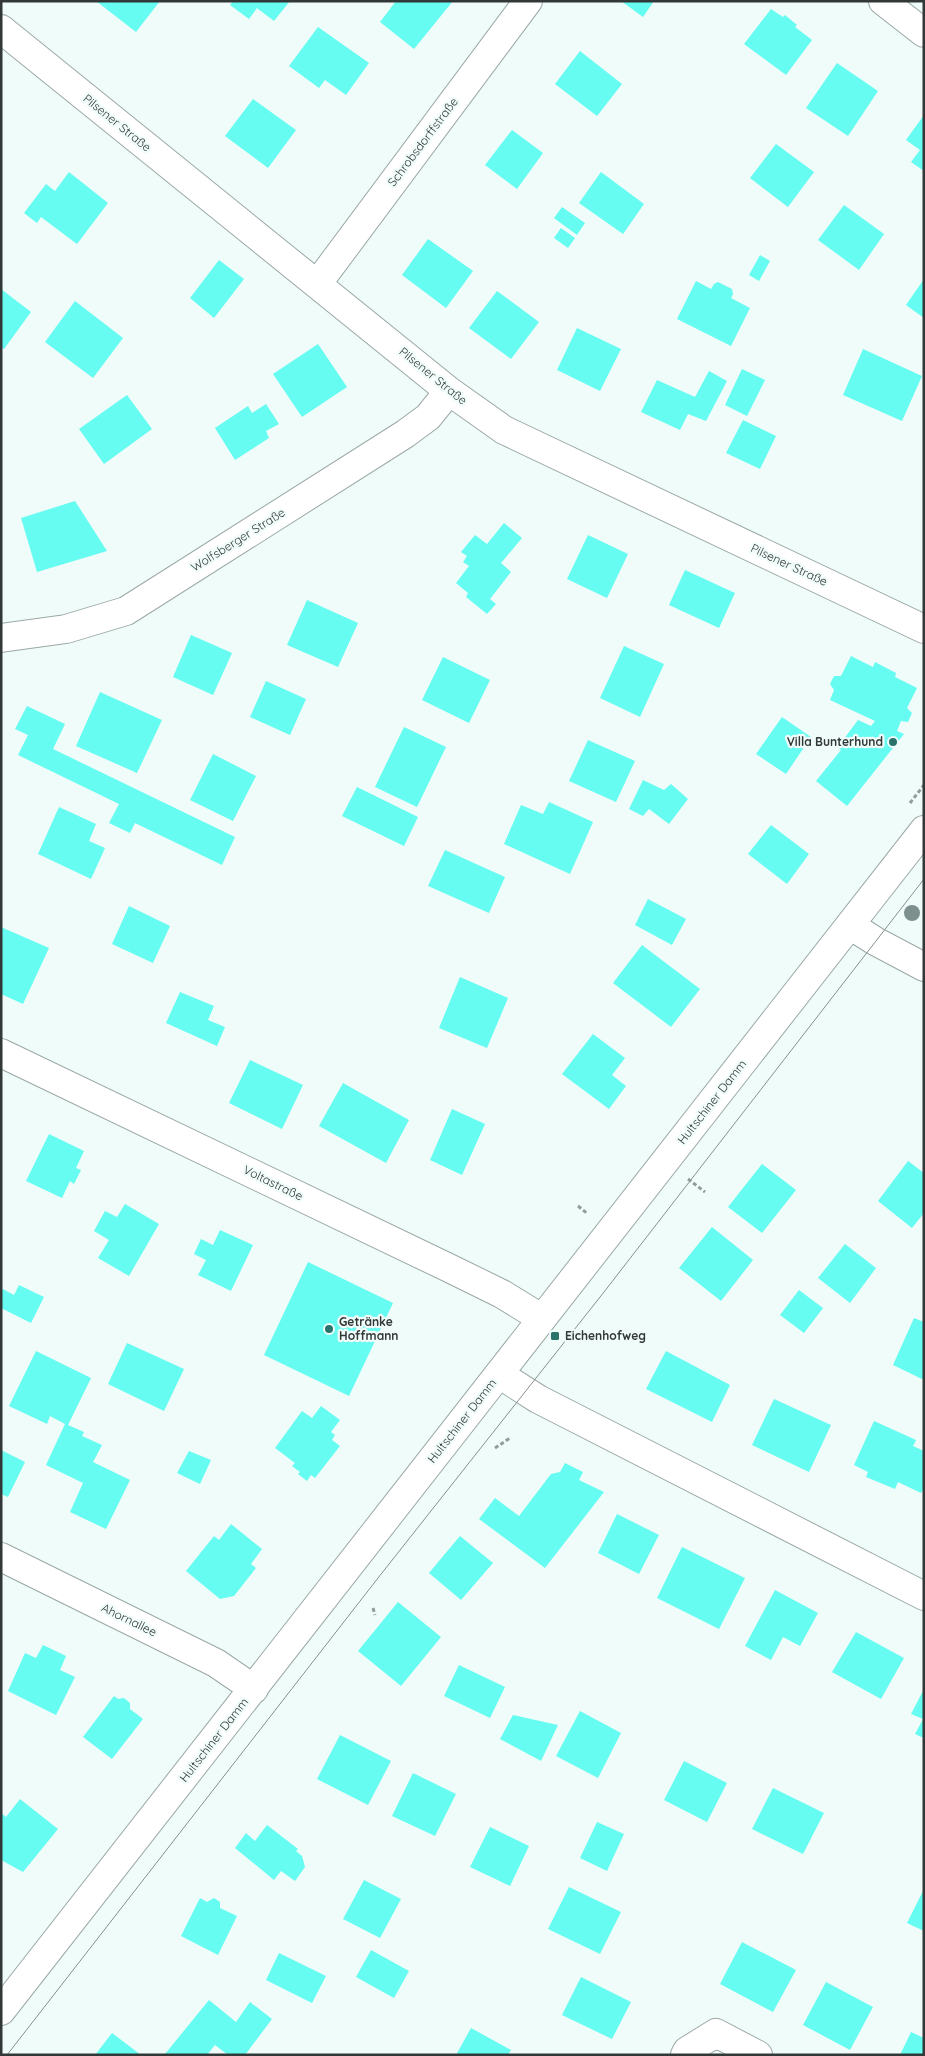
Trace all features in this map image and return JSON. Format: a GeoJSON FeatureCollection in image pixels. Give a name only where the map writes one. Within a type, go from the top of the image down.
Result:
{"type":"FeatureCollection","features":[{"type":"Feature","properties":{"kind":"street","name":"Schrobsdorffstraße"},"geometry":{"type":"LineString","coordinates":[[318,283],[528,1]]}},
{"type":"Feature","properties":{"kind":"street"},"geometry":{"type":"LineString","coordinates":[[882,1],[924,33]]}},
{"type":"Feature","properties":{"kind":"street","name":"Pilsener Straße"},"geometry":{"type":"LineString","coordinates":[[1,29],[318,283],[449,391],[504,430],[924,629]]}},
{"type":"Feature","properties":{"kind":"street","name":"Wolfsberger Straße"},"geometry":{"type":"LineString","coordinates":[[1,638],[66,629],[126,611],[405,434],[428,418],[449,391]]}},
{"type":"Feature","properties":{"kind":"street","name":"Hultschiner Damm"},"geometry":{"type":"LineString","coordinates":[[1,2011],[254,1690],[541,1318],[924,830]]}},
{"type":"Feature","properties":{"kind":"street"},"geometry":{"type":"LineString","coordinates":[[850,925],[875,941],[924,967]]}},
{"type":"Feature","properties":{"kind":"street","name":"Voltastraße"},"geometry":{"type":"LineString","coordinates":[[1,1053],[447,1267],[502,1294],[541,1318]]}},
{"type":"Feature","properties":{"kind":"street"},"geometry":{"type":"LineString","coordinates":[[498,1374],[538,1399],[924,1596]]}},
{"type":"Feature","properties":{"kind":"street","name":"Ahornallee"},"geometry":{"type":"LineString","coordinates":[[1,1557],[216,1663],[254,1690]]}},
{"type":"Feature","properties":{"kind":"street"},"geometry":{"type":"LineString","coordinates":[[684,2055],[687,2051],[716,2033],[758,2055]]}},
{"type":"Feature","properties":{"kind":"path"},"geometry":{"type":"LineString","coordinates":[[686,1177],[705,1192]]}},
{"type":"Feature","properties":{"kind":"path"},"geometry":{"type":"LineString","coordinates":[[495,1448],[510,1438]]}},
{"type":"Feature","properties":{"kind":"path"},"geometry":{"type":"LineString","coordinates":[[373,1608],[375,1615]]}},
{"type":"Feature","properties":{"kind":"building"},"geometry":{"type":"Polygon","coordinates":[[[96,1],[160,1],[136,32],[96,1]]]}},
{"type":"Feature","properties":{"kind":"building"},"geometry":{"type":"Polygon","coordinates":[[[233,1],[290,1],[274,21],[257,8],[249,19],[230,5],[233,1]]]}},
{"type":"Feature","properties":{"kind":"building"},"geometry":{"type":"Polygon","coordinates":[[[396,1],[453,1],[414,49],[380,22],[396,1]]]}},
{"type":"Feature","properties":{"kind":"building"},"geometry":{"type":"Polygon","coordinates":[[[621,1],[654,1],[643,17],[621,1]]]}},
{"type":"Feature","properties":{"kind":"building"},"geometry":{"type":"Polygon","coordinates":[[[771,9],[783,17],[785,15],[797,25],[795,27],[812,40],[786,75],[744,44],[771,9]]]}},
{"type":"Feature","properties":{"kind":"building"},"geometry":{"type":"Polygon","coordinates":[[[318,27],[369,63],[346,95],[325,80],[319,88],[289,66],[318,27]]]}},
{"type":"Feature","properties":{"kind":"building"},"geometry":{"type":"Polygon","coordinates":[[[580,51],[622,84],[597,116],[555,84],[580,51]]]}},
{"type":"Feature","properties":{"kind":"building"},"geometry":{"type":"Polygon","coordinates":[[[837,63],[878,91],[848,136],[806,108],[837,63]]]}},
{"type":"Feature","properties":{"kind":"building"},"geometry":{"type":"Polygon","coordinates":[[[253,99],[296,130],[268,168],[225,136],[253,99]]]}},
{"type":"Feature","properties":{"kind":"building"},"geometry":{"type":"Polygon","coordinates":[[[924,115],[924,171],[911,162],[920,150],[906,140],[924,115]]]}},
{"type":"Feature","properties":{"kind":"building"},"geometry":{"type":"Polygon","coordinates":[[[512,130],[543,153],[517,189],[485,165],[512,130]]]}},
{"type":"Feature","properties":{"kind":"building"},"geometry":{"type":"Polygon","coordinates":[[[776,144],[814,172],[788,207],[750,178],[776,144]]]}},
{"type":"Feature","properties":{"kind":"building"},"geometry":{"type":"Polygon","coordinates":[[[69,172],[108,203],[77,244],[41,217],[37,223],[24,213],[46,184],[55,191],[69,172]]]}},
{"type":"Feature","properties":{"kind":"building"},"geometry":{"type":"Polygon","coordinates":[[[601,172],[644,204],[623,234],[579,203],[601,172]]]}},
{"type":"Feature","properties":{"kind":"building"},"geometry":{"type":"Polygon","coordinates":[[[844,205],[884,234],[859,270],[818,240],[844,205]]]}},
{"type":"Feature","properties":{"kind":"building"},"geometry":{"type":"Polygon","coordinates":[[[562,207],[585,223],[577,235],[554,218],[562,207]]]}},
{"type":"Feature","properties":{"kind":"building"},"geometry":{"type":"Polygon","coordinates":[[[561,228],[575,238],[568,248],[554,238],[561,228]]]}},
{"type":"Feature","properties":{"kind":"building"},"geometry":{"type":"Polygon","coordinates":[[[428,239],[473,271],[446,308],[402,275],[428,239]]]}},
{"type":"Feature","properties":{"kind":"building"},"geometry":{"type":"Polygon","coordinates":[[[760,255],[770,261],[759,281],[749,275],[760,255]]]}},
{"type":"Feature","properties":{"kind":"building"},"geometry":{"type":"Polygon","coordinates":[[[219,260],[244,279],[214,318],[190,298],[219,260]]]}},
{"type":"Feature","properties":{"kind":"building"},"geometry":{"type":"Polygon","coordinates":[[[924,279],[924,318],[906,305],[924,279]]]}},
{"type":"Feature","properties":{"kind":"building"},"geometry":{"type":"Polygon","coordinates":[[[696,281],[711,289],[718,282],[732,289],[733,294],[731,298],[750,308],[731,346],[677,319],[696,281]]]}},
{"type":"Feature","properties":{"kind":"building"},"geometry":{"type":"Polygon","coordinates":[[[1,289],[31,312],[4,349],[1,347],[1,289]]]}},
{"type":"Feature","properties":{"kind":"building"},"geometry":{"type":"Polygon","coordinates":[[[497,291],[539,322],[511,359],[469,328],[497,291]]]}},
{"type":"Feature","properties":{"kind":"building"},"geometry":{"type":"Polygon","coordinates":[[[75,301],[123,338],[93,378],[45,342],[75,301]]]}},
{"type":"Feature","properties":{"kind":"building"},"geometry":{"type":"Polygon","coordinates":[[[577,328],[621,349],[600,391],[557,370],[577,328]]]}},
{"type":"Feature","properties":{"kind":"building"},"geometry":{"type":"Polygon","coordinates":[[[318,344],[347,387],[302,417],[273,374],[318,344]]]}},
{"type":"Feature","properties":{"kind":"building"},"geometry":{"type":"Polygon","coordinates":[[[863,349],[922,376],[902,421],[843,395],[863,349]]]}},
{"type":"Feature","properties":{"kind":"building"},"geometry":{"type":"Polygon","coordinates":[[[742,369],[765,380],[747,416],[725,405],[742,369]]]}},
{"type":"Feature","properties":{"kind":"building"},"geometry":{"type":"Polygon","coordinates":[[[709,371],[727,381],[706,421],[688,414],[680,430],[641,412],[657,380],[695,397],[709,371]]]}},
{"type":"Feature","properties":{"kind":"building"},"geometry":{"type":"Polygon","coordinates":[[[127,395],[152,429],[104,464],[79,429],[127,395]]]}},
{"type":"Feature","properties":{"kind":"building"},"geometry":{"type":"Polygon","coordinates":[[[266,404],[279,424],[266,431],[269,438],[235,460],[215,428],[248,406],[252,413],[266,404]]]}},
{"type":"Feature","properties":{"kind":"building"},"geometry":{"type":"Polygon","coordinates":[[[743,420],[776,436],[760,469],[726,453],[743,420]]]}},
{"type":"Feature","properties":{"kind":"building"},"geometry":{"type":"Polygon","coordinates":[[[75,501],[107,551],[37,572],[21,518],[75,501]]]}},
{"type":"Feature","properties":{"kind":"building"},"geometry":{"type":"Polygon","coordinates":[[[504,523],[522,538],[501,563],[511,572],[490,599],[496,604],[487,614],[466,597],[468,593],[456,583],[469,566],[463,562],[467,556],[461,552],[475,535],[487,544],[504,523]]]}},
{"type":"Feature","properties":{"kind":"building"},"geometry":{"type":"Polygon","coordinates":[[[588,535],[628,554],[607,598],[567,579],[588,535]]]}},
{"type":"Feature","properties":{"kind":"building"},"geometry":{"type":"Polygon","coordinates":[[[685,570],[735,593],[719,628],[669,605],[685,570]]]}},
{"type":"Feature","properties":{"kind":"building"},"geometry":{"type":"Polygon","coordinates":[[[307,600],[358,623],[338,667],[287,645],[307,600]]]}},
{"type":"Feature","properties":{"kind":"building"},"geometry":{"type":"Polygon","coordinates":[[[191,635],[232,653],[213,695],[173,677],[191,635]]]}},
{"type":"Feature","properties":{"kind":"building"},"geometry":{"type":"Polygon","coordinates":[[[624,646],[664,664],[640,717],[600,698],[624,646]]]}},
{"type":"Feature","properties":{"kind":"building"},"geometry":{"type":"Polygon","coordinates":[[[851,656],[873,667],[875,662],[896,673],[895,677],[917,688],[907,708],[912,713],[908,722],[901,721],[897,731],[904,734],[847,806],[816,781],[841,750],[838,747],[858,720],[871,726],[875,721],[830,700],[834,690],[830,684],[834,676],[841,676],[851,656]]]}},
{"type":"Feature","properties":{"kind":"building"},"geometry":{"type":"Polygon","coordinates":[[[443,657],[490,680],[469,723],[422,700],[443,657]]]}},
{"type":"Feature","properties":{"kind":"building"},"geometry":{"type":"Polygon","coordinates":[[[266,681],[306,699],[290,735],[250,717],[266,681]]]}},
{"type":"Feature","properties":{"kind":"building"},"geometry":{"type":"Polygon","coordinates":[[[100,692],[162,720],[137,773],[76,746],[100,692]]]}},
{"type":"Feature","properties":{"kind":"building"},"geometry":{"type":"Polygon","coordinates":[[[27,706],[65,724],[53,749],[235,837],[222,865],[135,823],[130,833],[109,823],[119,804],[18,755],[28,735],[15,729],[27,706]]]}},
{"type":"Feature","properties":{"kind":"building"},"geometry":{"type":"Polygon","coordinates":[[[782,717],[811,737],[786,774],[756,754],[782,717]]]}},
{"type":"Feature","properties":{"kind":"building"},"geometry":{"type":"Polygon","coordinates":[[[404,727],[446,747],[417,807],[375,787],[404,727]]]}},
{"type":"Feature","properties":{"kind":"building"},"geometry":{"type":"Polygon","coordinates":[[[588,740],[635,761],[616,802],[569,781],[588,740]]]}},
{"type":"Feature","properties":{"kind":"building"},"geometry":{"type":"Polygon","coordinates":[[[213,754],[256,776],[233,821],[190,800],[213,754]]]}},
{"type":"Feature","properties":{"kind":"building"},"geometry":{"type":"Polygon","coordinates":[[[643,780],[664,790],[671,784],[688,799],[669,824],[649,809],[643,816],[629,809],[643,780]]]}},
{"type":"Feature","properties":{"kind":"building"},"geometry":{"type":"Polygon","coordinates":[[[357,787],[418,817],[404,846],[342,816],[357,787]]]}},
{"type":"Feature","properties":{"kind":"building"},"geometry":{"type":"Polygon","coordinates":[[[549,802],[593,822],[570,874],[504,844],[521,805],[543,814],[549,802]]]}},
{"type":"Feature","properties":{"kind":"building"},"geometry":{"type":"Polygon","coordinates":[[[59,807],[96,824],[89,841],[105,848],[91,879],[38,854],[59,807]]]}},
{"type":"Feature","properties":{"kind":"building"},"geometry":{"type":"Polygon","coordinates":[[[771,825],[809,854],[787,884],[748,854],[771,825]]]}},
{"type":"Feature","properties":{"kind":"building"},"geometry":{"type":"Polygon","coordinates":[[[445,850],[505,877],[489,913],[428,886],[445,850]]]}},
{"type":"Feature","properties":{"kind":"building"},"geometry":{"type":"Polygon","coordinates":[[[648,899],[686,919],[672,945],[635,925],[648,899]]]}},
{"type":"Feature","properties":{"kind":"building"},"geometry":{"type":"Polygon","coordinates":[[[129,906],[170,926],[153,963],[112,944],[129,906]]]}},
{"type":"Feature","properties":{"kind":"building"},"geometry":{"type":"Polygon","coordinates":[[[1,927],[49,948],[23,1004],[1,994],[1,927]]]}},
{"type":"Feature","properties":{"kind":"building"},"geometry":{"type":"Polygon","coordinates":[[[642,945],[700,989],[671,1027],[613,983],[642,945]]]}},
{"type":"Feature","properties":{"kind":"building"},"geometry":{"type":"Polygon","coordinates":[[[460,977],[508,998],[487,1048],[439,1028],[460,977]]]}},
{"type":"Feature","properties":{"kind":"building"},"geometry":{"type":"Polygon","coordinates":[[[180,992],[214,1006],[208,1020],[225,1027],[217,1046],[166,1023],[180,992]]]}},
{"type":"Feature","properties":{"kind":"building"},"geometry":{"type":"Polygon","coordinates":[[[593,1034],[625,1058],[612,1075],[626,1086],[609,1109],[562,1074],[593,1034]]]}},
{"type":"Feature","properties":{"kind":"building"},"geometry":{"type":"Polygon","coordinates":[[[250,1060],[303,1085],[282,1129],[229,1103],[250,1060]]]}},
{"type":"Feature","properties":{"kind":"building"},"geometry":{"type":"Polygon","coordinates":[[[343,1083],[409,1120],[386,1163],[319,1126],[343,1083]]]}},
{"type":"Feature","properties":{"kind":"building"},"geometry":{"type":"Polygon","coordinates":[[[452,1109],[485,1124],[462,1175],[430,1160],[452,1109]]]}},
{"type":"Feature","properties":{"kind":"building"},"geometry":{"type":"Polygon","coordinates":[[[49,1134],[84,1151],[76,1168],[81,1170],[74,1184],[70,1181],[62,1198],[26,1181],[49,1134]]]}},
{"type":"Feature","properties":{"kind":"building"},"geometry":{"type":"Polygon","coordinates":[[[908,1161],[924,1173],[924,1213],[912,1228],[878,1201],[908,1161]]]}},
{"type":"Feature","properties":{"kind":"building"},"geometry":{"type":"Polygon","coordinates":[[[762,1164],[796,1190],[762,1233],[728,1207],[762,1164]]]}},
{"type":"Feature","properties":{"kind":"building"},"geometry":{"type":"Polygon","coordinates":[[[125,1204],[159,1224],[129,1276],[98,1258],[109,1240],[94,1231],[105,1211],[117,1217],[125,1204]]]}},
{"type":"Feature","properties":{"kind":"building"},"geometry":{"type":"Polygon","coordinates":[[[712,1227],[753,1260],[721,1301],[679,1268],[712,1227]]]}},
{"type":"Feature","properties":{"kind":"building"},"geometry":{"type":"Polygon","coordinates":[[[220,1230],[253,1245],[231,1291],[198,1275],[206,1260],[194,1254],[201,1239],[213,1245],[220,1230]]]}},
{"type":"Feature","properties":{"kind":"building"},"geometry":{"type":"Polygon","coordinates":[[[845,1244],[876,1268],[850,1303],[818,1278],[845,1244]]]}},
{"type":"Feature","properties":{"kind":"building","name":"Getränke Hoffmann"},"geometry":{"type":"Polygon","coordinates":[[[308,1262],[393,1303],[349,1396],[264,1355],[308,1262]]]}},
{"type":"Feature","properties":{"kind":"building"},"geometry":{"type":"Polygon","coordinates":[[[19,1285],[44,1297],[31,1323],[1,1308],[1,1288],[14,1295],[19,1285]]]}},
{"type":"Feature","properties":{"kind":"building"},"geometry":{"type":"Polygon","coordinates":[[[799,1290],[823,1308],[804,1333],[780,1315],[799,1290]]]}},
{"type":"Feature","properties":{"kind":"building"},"geometry":{"type":"Polygon","coordinates":[[[914,1318],[924,1322],[924,1380],[893,1365],[914,1318]]]}},
{"type":"Feature","properties":{"kind":"building"},"geometry":{"type":"Polygon","coordinates":[[[127,1343],[184,1369],[164,1411],[108,1384],[127,1343]]]}},
{"type":"Feature","properties":{"kind":"building"},"geometry":{"type":"Polygon","coordinates":[[[36,1351],[91,1378],[68,1425],[84,1432],[82,1436],[102,1445],[93,1462],[130,1480],[106,1529],[70,1512],[83,1483],[46,1465],[65,1424],[50,1416],[47,1424],[9,1406],[36,1351]]]}},
{"type":"Feature","properties":{"kind":"building"},"geometry":{"type":"Polygon","coordinates":[[[666,1351],[730,1385],[712,1422],[646,1389],[666,1351]]]}},
{"type":"Feature","properties":{"kind":"building"},"geometry":{"type":"Polygon","coordinates":[[[774,1399],[831,1425],[809,1472],[752,1445],[774,1399]]]}},
{"type":"Feature","properties":{"kind":"building"},"geometry":{"type":"Polygon","coordinates":[[[321,1406],[340,1420],[331,1432],[335,1435],[332,1440],[340,1446],[315,1478],[311,1475],[307,1481],[292,1466],[295,1463],[275,1448],[302,1411],[312,1418],[321,1406]]]}},
{"type":"Feature","properties":{"kind":"building"},"geometry":{"type":"Polygon","coordinates":[[[874,1421],[916,1440],[913,1446],[924,1451],[924,1488],[921,1493],[898,1482],[895,1489],[866,1477],[868,1472],[854,1465],[874,1421]]]}},
{"type":"Feature","properties":{"kind":"building"},"geometry":{"type":"Polygon","coordinates":[[[1,1450],[25,1462],[8,1497],[1,1494],[1,1450]]]}},
{"type":"Feature","properties":{"kind":"building"},"geometry":{"type":"Polygon","coordinates":[[[189,1451],[211,1460],[200,1484],[177,1473],[189,1451]]]}},
{"type":"Feature","properties":{"kind":"building"},"geometry":{"type":"Polygon","coordinates":[[[565,1463],[583,1472],[579,1480],[604,1492],[545,1568],[479,1519],[495,1498],[519,1516],[551,1474],[560,1472],[565,1463]]]}},
{"type":"Feature","properties":{"kind":"building"},"geometry":{"type":"Polygon","coordinates":[[[617,1514],[659,1535],[639,1574],[598,1553],[617,1514]]]}},
{"type":"Feature","properties":{"kind":"building"},"geometry":{"type":"Polygon","coordinates":[[[231,1524],[262,1549],[251,1564],[256,1568],[234,1596],[220,1599],[186,1571],[214,1536],[219,1540],[231,1524]]]}},
{"type":"Feature","properties":{"kind":"building"},"geometry":{"type":"Polygon","coordinates":[[[460,1536],[493,1563],[461,1600],[429,1573],[460,1536]]]}},
{"type":"Feature","properties":{"kind":"building"},"geometry":{"type":"Polygon","coordinates":[[[682,1547],[745,1578],[719,1629],[657,1598],[682,1547]]]}},
{"type":"Feature","properties":{"kind":"building"},"geometry":{"type":"Polygon","coordinates":[[[775,1590],[818,1613],[800,1646],[783,1637],[771,1660],[745,1646],[775,1590]]]}},
{"type":"Feature","properties":{"kind":"building"},"geometry":{"type":"Polygon","coordinates":[[[398,1602],[441,1637],[401,1686],[358,1651],[398,1602]]]}},
{"type":"Feature","properties":{"kind":"building"},"geometry":{"type":"Polygon","coordinates":[[[856,1632],[904,1658],[881,1699],[832,1672],[856,1632]]]}},
{"type":"Feature","properties":{"kind":"building"},"geometry":{"type":"Polygon","coordinates":[[[43,1645],[66,1656],[60,1670],[75,1677],[56,1715],[8,1691],[25,1653],[36,1658],[43,1645]]]}},
{"type":"Feature","properties":{"kind":"building"},"geometry":{"type":"Polygon","coordinates":[[[459,1665],[505,1687],[490,1718],[444,1696],[459,1665]]]}},
{"type":"Feature","properties":{"kind":"building"},"geometry":{"type":"Polygon","coordinates":[[[924,1689],[924,1738],[915,1734],[923,1719],[911,1714],[924,1689]]]}},
{"type":"Feature","properties":{"kind":"building"},"geometry":{"type":"Polygon","coordinates":[[[114,1696],[118,1699],[124,1698],[130,1703],[130,1709],[143,1719],[112,1759],[83,1737],[114,1696]]]}},
{"type":"Feature","properties":{"kind":"building"},"geometry":{"type":"Polygon","coordinates":[[[580,1711],[621,1733],[598,1778],[556,1756],[580,1711]]]}},
{"type":"Feature","properties":{"kind":"building"},"geometry":{"type":"Polygon","coordinates":[[[513,1715],[558,1725],[541,1761],[500,1739],[513,1715]]]}},
{"type":"Feature","properties":{"kind":"building"},"geometry":{"type":"Polygon","coordinates":[[[340,1735],[391,1761],[368,1805],[317,1779],[340,1735]]]}},
{"type":"Feature","properties":{"kind":"building"},"geometry":{"type":"Polygon","coordinates":[[[684,1761],[727,1783],[707,1822],[664,1800],[684,1761]]]}},
{"type":"Feature","properties":{"kind":"building"},"geometry":{"type":"Polygon","coordinates":[[[413,1773],[456,1794],[435,1836],[392,1816],[413,1773]]]}},
{"type":"Feature","properties":{"kind":"building"},"geometry":{"type":"Polygon","coordinates":[[[773,1788],[824,1813],[803,1854],[752,1829],[773,1788]]]}},
{"type":"Feature","properties":{"kind":"building"},"geometry":{"type":"Polygon","coordinates":[[[20,1799],[58,1829],[23,1872],[1,1860],[1,1813],[6,1817],[20,1799]]]}},
{"type":"Feature","properties":{"kind":"building"},"geometry":{"type":"Polygon","coordinates":[[[597,1822],[624,1834],[607,1871],[580,1858],[597,1822]]]}},
{"type":"Feature","properties":{"kind":"building"},"geometry":{"type":"Polygon","coordinates":[[[267,1825],[298,1849],[296,1851],[302,1856],[305,1867],[295,1881],[281,1871],[274,1880],[235,1848],[246,1833],[255,1841],[267,1825]]]}},
{"type":"Feature","properties":{"kind":"building"},"geometry":{"type":"Polygon","coordinates":[[[490,1827],[529,1846],[510,1886],[470,1867],[490,1827]]]}},
{"type":"Feature","properties":{"kind":"building"},"geometry":{"type":"Polygon","coordinates":[[[364,1880],[401,1899],[380,1938],[343,1919],[364,1880]]]}},
{"type":"Feature","properties":{"kind":"building"},"geometry":{"type":"Polygon","coordinates":[[[569,1887],[621,1912],[600,1954],[548,1929],[569,1887]]]}},
{"type":"Feature","properties":{"kind":"building"},"geometry":{"type":"Polygon","coordinates":[[[924,1889],[924,1931],[907,1923],[924,1889]]]}},
{"type":"Feature","properties":{"kind":"building"},"geometry":{"type":"Polygon","coordinates":[[[200,1898],[207,1902],[214,1898],[220,1902],[220,1908],[237,1916],[218,1955],[181,1936],[200,1898]]]}},
{"type":"Feature","properties":{"kind":"building"},"geometry":{"type":"Polygon","coordinates":[[[742,1942],[796,1970],[773,2012],[720,1984],[742,1942]]]}},
{"type":"Feature","properties":{"kind":"building"},"geometry":{"type":"Polygon","coordinates":[[[371,1950],[409,1971],[394,1998],[356,1977],[371,1950]]]}},
{"type":"Feature","properties":{"kind":"building"},"geometry":{"type":"Polygon","coordinates":[[[279,1953],[326,1976],[312,2003],[266,1980],[279,1953]]]}},
{"type":"Feature","properties":{"kind":"building"},"geometry":{"type":"Polygon","coordinates":[[[581,1977],[631,2002],[612,2039],[562,2015],[581,1977]]]}},
{"type":"Feature","properties":{"kind":"building"},"geometry":{"type":"Polygon","coordinates":[[[826,1982],[873,2007],[850,2050],[803,2025],[826,1982]]]}},
{"type":"Feature","properties":{"kind":"building"},"geometry":{"type":"Polygon","coordinates":[[[209,2000],[236,2022],[250,2002],[272,2019],[245,2055],[228,2055],[215,2045],[207,2055],[165,2054],[209,2000]]]}},
{"type":"Feature","properties":{"kind":"building"},"geometry":{"type":"Polygon","coordinates":[[[471,2028],[511,2050],[508,2055],[456,2055],[471,2028]]]}},
{"type":"Feature","properties":{"kind":"building"},"geometry":{"type":"Polygon","coordinates":[[[911,2032],[924,2038],[924,2055],[900,2055],[911,2032]]]}},
{"type":"Feature","properties":{"kind":"building"},"geometry":{"type":"Polygon","coordinates":[[[112,2033],[141,2055],[95,2055],[112,2033]]]}},
{"type":"Feature","properties":{"kind":"tram line"},"geometry":{"type":"LineString","coordinates":[[7,2055],[378,1578],[604,1292],[924,879]]}},
{"type":"Feature","properties":{"kind":"place","name":"Villa Bunterhund"},"geometry":{"type":"Point","coordinates":[893,742]}},
{"type":"Feature","properties":{"kind":"place","name":"Getränke Hoffmann"},"geometry":{"type":"Point","coordinates":[329,1329]}},
{"type":"Feature","properties":{"kind":"place","name":"Eichenhofweg"},"geometry":{"type":"Point","coordinates":[555,1336]}}]}
